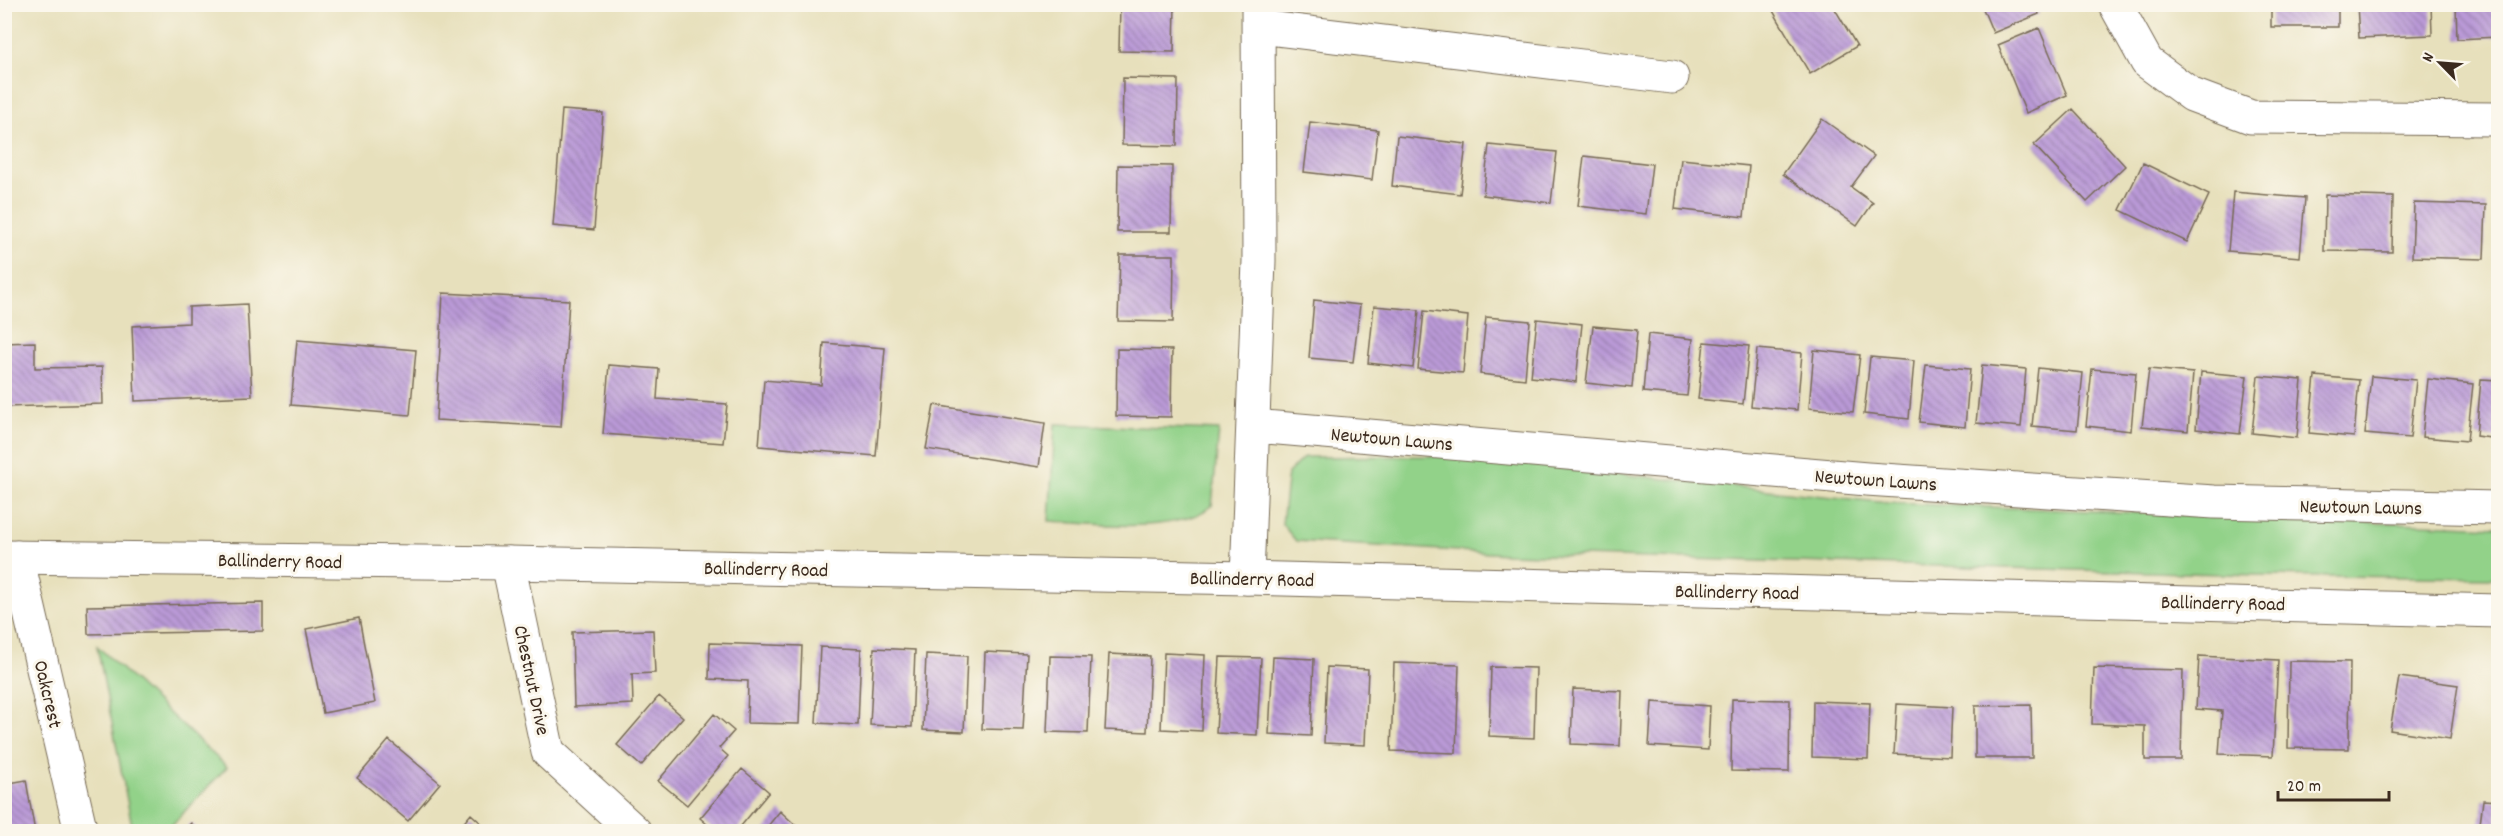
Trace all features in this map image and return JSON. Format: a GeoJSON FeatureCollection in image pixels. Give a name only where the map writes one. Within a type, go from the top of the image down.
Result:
{"type":"FeatureCollection","features":[{"type":"Feature","properties":{"kind":"street"},"geometry":{"type":"LineString","coordinates":[[2115,4],[2147,62],[2192,95],[2251,117],[2499,119]]}},
{"type":"Feature","properties":{"kind":"street"},"geometry":{"type":"LineString","coordinates":[[1247,578],[1259,261],[1258,16],[1672,77]]}},
{"type":"Feature","properties":{"kind":"street","name":"Newtown Lawns"},"geometry":{"type":"LineString","coordinates":[[1254,426],[1867,479],[2214,502],[2499,508]]}},
{"type":"Feature","properties":{"kind":"street","name":"Ballinderry Road"},"geometry":{"type":"LineString","coordinates":[[11,557],[508,563],[1247,578],[2499,611]]}},
{"type":"Feature","properties":{"kind":"street","name":"Oakcrest"},"geometry":{"type":"LineString","coordinates":[[11,557],[81,831]]}},
{"type":"Feature","properties":{"kind":"street","name":"Chestnut Drive"},"geometry":{"type":"LineString","coordinates":[[508,563],[548,752],[635,831]]}},
{"type":"Feature","properties":{"kind":"green space"},"geometry":{"type":"Polygon","coordinates":[[[1055,424],[1219,430],[1212,506],[1196,515],[1156,524],[1134,526],[1049,521],[1055,424]]]}},
{"type":"Feature","properties":{"kind":"green space"},"geometry":{"type":"Polygon","coordinates":[[[1451,456],[1889,503],[2498,527],[2498,578],[2258,575],[1507,554],[1296,541],[1282,524],[1288,473],[1304,457],[1451,456]]]}},
{"type":"Feature","properties":{"kind":"green space"},"geometry":{"type":"Polygon","coordinates":[[[97,646],[227,767],[166,831],[133,831],[97,646]]]}},
{"type":"Feature","properties":{"kind":"building"},"geometry":{"type":"Polygon","coordinates":[[[1120,4],[1175,4],[1174,52],[1119,51],[1120,4]]]}},
{"type":"Feature","properties":{"kind":"building"},"geometry":{"type":"Polygon","coordinates":[[[1769,4],[1832,4],[1857,46],[1810,74],[1769,4]]]}},
{"type":"Feature","properties":{"kind":"building"},"geometry":{"type":"Polygon","coordinates":[[[1981,4],[2036,4],[2039,14],[1993,33],[1981,4]]]}},
{"type":"Feature","properties":{"kind":"building"},"geometry":{"type":"Polygon","coordinates":[[[2271,4],[2338,4],[2338,27],[2271,27],[2271,4]]]}},
{"type":"Feature","properties":{"kind":"building"},"geometry":{"type":"Polygon","coordinates":[[[2357,4],[2431,4],[2432,35],[2359,38],[2357,4]]]}},
{"type":"Feature","properties":{"kind":"building"},"geometry":{"type":"Polygon","coordinates":[[[2456,4],[2498,4],[2498,37],[2457,39],[2456,4]]]}},
{"type":"Feature","properties":{"kind":"building"},"geometry":{"type":"Polygon","coordinates":[[[2039,28],[2067,95],[2026,113],[1998,45],[2039,28]]]}},
{"type":"Feature","properties":{"kind":"building"},"geometry":{"type":"Polygon","coordinates":[[[1123,78],[1178,79],[1177,146],[1122,145],[1123,78]]]}},
{"type":"Feature","properties":{"kind":"building"},"geometry":{"type":"Polygon","coordinates":[[[2073,109],[2125,166],[2087,202],[2034,145],[2073,109]]]}},
{"type":"Feature","properties":{"kind":"building"},"geometry":{"type":"Polygon","coordinates":[[[562,110],[603,113],[594,230],[553,226],[562,110]]]}},
{"type":"Feature","properties":{"kind":"building"},"geometry":{"type":"Polygon","coordinates":[[[1822,119],[1874,156],[1851,187],[1873,203],[1857,226],[1783,174],[1822,119]]]}},
{"type":"Feature","properties":{"kind":"building"},"geometry":{"type":"Polygon","coordinates":[[[1310,122],[1378,130],[1372,180],[1304,172],[1310,122]]]}},
{"type":"Feature","properties":{"kind":"building"},"geometry":{"type":"Polygon","coordinates":[[[1397,136],[1466,144],[1460,194],[1392,186],[1397,136]]]}},
{"type":"Feature","properties":{"kind":"building"},"geometry":{"type":"Polygon","coordinates":[[[1489,145],[1557,152],[1551,203],[1483,195],[1489,145]]]}},
{"type":"Feature","properties":{"kind":"building"},"geometry":{"type":"Polygon","coordinates":[[[1584,156],[1652,164],[1646,214],[1578,206],[1584,156]]]}},
{"type":"Feature","properties":{"kind":"building"},"geometry":{"type":"Polygon","coordinates":[[[1681,159],[1749,166],[1744,217],[1675,209],[1681,159]]]}},
{"type":"Feature","properties":{"kind":"building"},"geometry":{"type":"Polygon","coordinates":[[[2143,163],[2209,195],[2187,242],[2120,210],[2143,163]]]}},
{"type":"Feature","properties":{"kind":"building"},"geometry":{"type":"Polygon","coordinates":[[[1118,165],[1172,166],[1171,232],[1117,232],[1118,165]]]}},
{"type":"Feature","properties":{"kind":"building"},"geometry":{"type":"Polygon","coordinates":[[[2233,192],[2305,198],[2300,257],[2228,251],[2233,192]]]}},
{"type":"Feature","properties":{"kind":"building"},"geometry":{"type":"Polygon","coordinates":[[[2325,195],[2393,197],[2392,252],[2324,251],[2325,195]]]}},
{"type":"Feature","properties":{"kind":"building"},"geometry":{"type":"Polygon","coordinates":[[[2414,203],[2486,205],[2484,259],[2412,257],[2414,203]]]}},
{"type":"Feature","properties":{"kind":"building"},"geometry":{"type":"Polygon","coordinates":[[[1120,255],[1174,255],[1173,322],[1118,321],[1120,255]]]}},
{"type":"Feature","properties":{"kind":"building"},"geometry":{"type":"Polygon","coordinates":[[[443,293],[569,300],[561,427],[436,420],[443,293]]]}},
{"type":"Feature","properties":{"kind":"building"},"geometry":{"type":"Polygon","coordinates":[[[1314,300],[1360,305],[1353,362],[1309,358],[1314,300]]]}},
{"type":"Feature","properties":{"kind":"building"},"geometry":{"type":"Polygon","coordinates":[[[247,304],[252,396],[135,401],[132,326],[189,323],[189,307],[247,304]]]}},
{"type":"Feature","properties":{"kind":"building"},"geometry":{"type":"Polygon","coordinates":[[[1374,306],[1419,310],[1413,368],[1368,363],[1374,306]]]}},
{"type":"Feature","properties":{"kind":"building"},"geometry":{"type":"Polygon","coordinates":[[[1424,311],[1468,316],[1463,373],[1418,369],[1424,311]]]}},
{"type":"Feature","properties":{"kind":"building"},"geometry":{"type":"Polygon","coordinates":[[[1486,317],[1530,321],[1525,379],[1480,374],[1486,317]]]}},
{"type":"Feature","properties":{"kind":"building"},"geometry":{"type":"Polygon","coordinates":[[[1537,319],[1582,324],[1576,382],[1531,377],[1537,319]]]}},
{"type":"Feature","properties":{"kind":"building"},"geometry":{"type":"Polygon","coordinates":[[[1593,326],[1637,330],[1632,388],[1586,383],[1593,326]]]}},
{"type":"Feature","properties":{"kind":"building"},"geometry":{"type":"Polygon","coordinates":[[[1648,334],[1693,339],[1687,396],[1643,392],[1648,334]]]}},
{"type":"Feature","properties":{"kind":"building"},"geometry":{"type":"Polygon","coordinates":[[[297,340],[416,350],[410,415],[291,405],[297,340]]]}},
{"type":"Feature","properties":{"kind":"building"},"geometry":{"type":"Polygon","coordinates":[[[35,342],[35,368],[102,367],[103,404],[4,407],[4,343],[35,342]]]}},
{"type":"Feature","properties":{"kind":"building"},"geometry":{"type":"Polygon","coordinates":[[[1704,342],[1749,346],[1743,404],[1698,399],[1704,342]]]}},
{"type":"Feature","properties":{"kind":"building"},"geometry":{"type":"Polygon","coordinates":[[[824,343],[885,348],[876,456],[759,446],[764,380],[821,385],[824,343]]]}},
{"type":"Feature","properties":{"kind":"building"},"geometry":{"type":"Polygon","coordinates":[[[1117,349],[1172,350],[1171,417],[1116,416],[1117,349]]]}},
{"type":"Feature","properties":{"kind":"building"},"geometry":{"type":"Polygon","coordinates":[[[1757,349],[1802,353],[1797,410],[1751,406],[1757,349]]]}},
{"type":"Feature","properties":{"kind":"building"},"geometry":{"type":"Polygon","coordinates":[[[1814,350],[1860,355],[1853,412],[1809,408],[1814,350]]]}},
{"type":"Feature","properties":{"kind":"building"},"geometry":{"type":"Polygon","coordinates":[[[1870,357],[1914,361],[1909,419],[1864,414],[1870,357]]]}},
{"type":"Feature","properties":{"kind":"building"},"geometry":{"type":"Polygon","coordinates":[[[609,365],[659,369],[657,399],[727,404],[723,443],[603,434],[609,365]]]}},
{"type":"Feature","properties":{"kind":"building"},"geometry":{"type":"Polygon","coordinates":[[[1926,365],[1970,369],[1965,427],[1919,422],[1926,365]]]}},
{"type":"Feature","properties":{"kind":"building"},"geometry":{"type":"Polygon","coordinates":[[[1982,365],[2026,369],[2021,427],[1976,423],[1982,365]]]}},
{"type":"Feature","properties":{"kind":"building"},"geometry":{"type":"Polygon","coordinates":[[[2038,368],[2083,373],[2077,430],[2032,426],[2038,368]]]}},
{"type":"Feature","properties":{"kind":"building"},"geometry":{"type":"Polygon","coordinates":[[[2092,369],[2136,373],[2131,431],[2086,426],[2092,369]]]}},
{"type":"Feature","properties":{"kind":"building"},"geometry":{"type":"Polygon","coordinates":[[[2149,369],[2193,373],[2188,431],[2142,426],[2149,369]]]}},
{"type":"Feature","properties":{"kind":"building"},"geometry":{"type":"Polygon","coordinates":[[[2201,372],[2247,376],[2240,434],[2196,429],[2201,372]]]}},
{"type":"Feature","properties":{"kind":"building"},"geometry":{"type":"Polygon","coordinates":[[[2258,376],[2302,380],[2297,438],[2252,433],[2258,376]]]}},
{"type":"Feature","properties":{"kind":"building"},"geometry":{"type":"Polygon","coordinates":[[[2315,376],[2359,380],[2354,437],[2309,433],[2315,376]]]}},
{"type":"Feature","properties":{"kind":"building"},"geometry":{"type":"Polygon","coordinates":[[[2371,376],[2416,380],[2410,438],[2365,434],[2371,376]]]}},
{"type":"Feature","properties":{"kind":"building"},"geometry":{"type":"Polygon","coordinates":[[[2428,379],[2473,384],[2467,441],[2422,437],[2428,379]]]}},
{"type":"Feature","properties":{"kind":"building"},"geometry":{"type":"Polygon","coordinates":[[[2481,379],[2498,380],[2498,439],[2476,436],[2481,379]]]}},
{"type":"Feature","properties":{"kind":"building"},"geometry":{"type":"Polygon","coordinates":[[[934,405],[1045,423],[1039,467],[926,449],[934,405]]]}},
{"type":"Feature","properties":{"kind":"building"},"geometry":{"type":"Polygon","coordinates":[[[263,603],[263,631],[88,634],[87,606],[263,603]]]}},
{"type":"Feature","properties":{"kind":"building"},"geometry":{"type":"Polygon","coordinates":[[[359,618],[375,703],[323,713],[306,629],[359,618]]]}},
{"type":"Feature","properties":{"kind":"building"},"geometry":{"type":"Polygon","coordinates":[[[653,630],[655,673],[632,674],[633,704],[574,707],[572,632],[653,630]]]}},
{"type":"Feature","properties":{"kind":"building"},"geometry":{"type":"Polygon","coordinates":[[[710,643],[802,646],[799,724],[747,723],[748,681],[709,679],[710,643]]]}},
{"type":"Feature","properties":{"kind":"building"},"geometry":{"type":"Polygon","coordinates":[[[820,647],[861,649],[858,725],[816,723],[820,647]]]}},
{"type":"Feature","properties":{"kind":"building"},"geometry":{"type":"Polygon","coordinates":[[[874,648],[915,650],[912,727],[870,725],[874,648]]]}},
{"type":"Feature","properties":{"kind":"building"},"geometry":{"type":"Polygon","coordinates":[[[985,652],[1027,654],[1023,730],[982,729],[985,652]]]}},
{"type":"Feature","properties":{"kind":"building"},"geometry":{"type":"Polygon","coordinates":[[[1164,653],[1205,655],[1202,731],[1161,729],[1164,653]]]}},
{"type":"Feature","properties":{"kind":"building"},"geometry":{"type":"Polygon","coordinates":[[[926,654],[967,656],[964,732],[923,730],[926,654]]]}},
{"type":"Feature","properties":{"kind":"building"},"geometry":{"type":"Polygon","coordinates":[[[1109,654],[1150,656],[1147,732],[1105,730],[1109,654]]]}},
{"type":"Feature","properties":{"kind":"building"},"geometry":{"type":"Polygon","coordinates":[[[1050,656],[1091,657],[1088,733],[1047,732],[1050,656]]]}},
{"type":"Feature","properties":{"kind":"building"},"geometry":{"type":"Polygon","coordinates":[[[2199,656],[2278,660],[2273,756],[2219,754],[2222,711],[2196,709],[2199,656]]]}},
{"type":"Feature","properties":{"kind":"building"},"geometry":{"type":"Polygon","coordinates":[[[1220,657],[1261,658],[1257,735],[1216,733],[1220,657]]]}},
{"type":"Feature","properties":{"kind":"building"},"geometry":{"type":"Polygon","coordinates":[[[1273,657],[1314,659],[1311,736],[1269,734],[1273,657]]]}},
{"type":"Feature","properties":{"kind":"building"},"geometry":{"type":"Polygon","coordinates":[[[2289,661],[2350,662],[2349,749],[2288,748],[2289,661]]]}},
{"type":"Feature","properties":{"kind":"building"},"geometry":{"type":"Polygon","coordinates":[[[1394,663],[1459,665],[1456,753],[1391,751],[1394,663]]]}},
{"type":"Feature","properties":{"kind":"building"},"geometry":{"type":"Polygon","coordinates":[[[1327,667],[1368,669],[1365,745],[1324,743],[1327,667]]]}},
{"type":"Feature","properties":{"kind":"building"},"geometry":{"type":"Polygon","coordinates":[[[1491,667],[1536,668],[1534,738],[1489,736],[1491,667]]]}},
{"type":"Feature","properties":{"kind":"building"},"geometry":{"type":"Polygon","coordinates":[[[2094,668],[2183,670],[2181,760],[2145,760],[2145,726],[2092,724],[2094,668]]]}},
{"type":"Feature","properties":{"kind":"building"},"geometry":{"type":"Polygon","coordinates":[[[2399,677],[2458,685],[2450,739],[2390,730],[2399,677]]]}},
{"type":"Feature","properties":{"kind":"building"},"geometry":{"type":"Polygon","coordinates":[[[1573,689],[1622,691],[1620,746],[1571,744],[1573,689]]]}},
{"type":"Feature","properties":{"kind":"building"},"geometry":{"type":"Polygon","coordinates":[[[659,696],[683,717],[641,766],[617,745],[659,696]]]}},
{"type":"Feature","properties":{"kind":"building"},"geometry":{"type":"Polygon","coordinates":[[[1732,699],[1790,700],[1789,772],[1731,771],[1732,699]]]}},
{"type":"Feature","properties":{"kind":"building"},"geometry":{"type":"Polygon","coordinates":[[[1813,701],[1870,703],[1868,759],[1812,757],[1813,701]]]}},
{"type":"Feature","properties":{"kind":"building"},"geometry":{"type":"Polygon","coordinates":[[[1652,702],[1710,706],[1708,750],[1649,746],[1652,702]]]}},
{"type":"Feature","properties":{"kind":"building"},"geometry":{"type":"Polygon","coordinates":[[[1897,704],[1952,707],[1950,757],[1894,754],[1897,704]]]}},
{"type":"Feature","properties":{"kind":"building"},"geometry":{"type":"Polygon","coordinates":[[[2031,705],[2032,758],[1975,758],[1975,706],[2031,705]]]}},
{"type":"Feature","properties":{"kind":"building"},"geometry":{"type":"Polygon","coordinates":[[[714,714],[734,731],[719,748],[728,756],[687,805],[658,781],[714,714]]]}},
{"type":"Feature","properties":{"kind":"building"},"geometry":{"type":"Polygon","coordinates":[[[389,740],[440,783],[408,821],[357,778],[389,740]]]}},
{"type":"Feature","properties":{"kind":"building"},"geometry":{"type":"Polygon","coordinates":[[[742,769],[769,792],[736,832],[716,832],[700,818],[742,769]]]}},
{"type":"Feature","properties":{"kind":"building"},"geometry":{"type":"Polygon","coordinates":[[[26,780],[35,832],[4,832],[4,784],[26,780]]]}},
{"type":"Feature","properties":{"kind":"building"},"geometry":{"type":"Polygon","coordinates":[[[2483,800],[2498,801],[2498,832],[2479,832],[2483,800]]]}},
{"type":"Feature","properties":{"kind":"building"},"geometry":{"type":"Polygon","coordinates":[[[780,811],[803,832],[763,832],[780,811]]]}},
{"type":"Feature","properties":{"kind":"building"},"geometry":{"type":"Polygon","coordinates":[[[471,814],[491,832],[456,832],[471,814]]]}},
{"type":"Feature","properties":{"kind":"building"},"geometry":{"type":"Polygon","coordinates":[[[191,823],[200,832],[182,832],[191,823]]]}}]}
